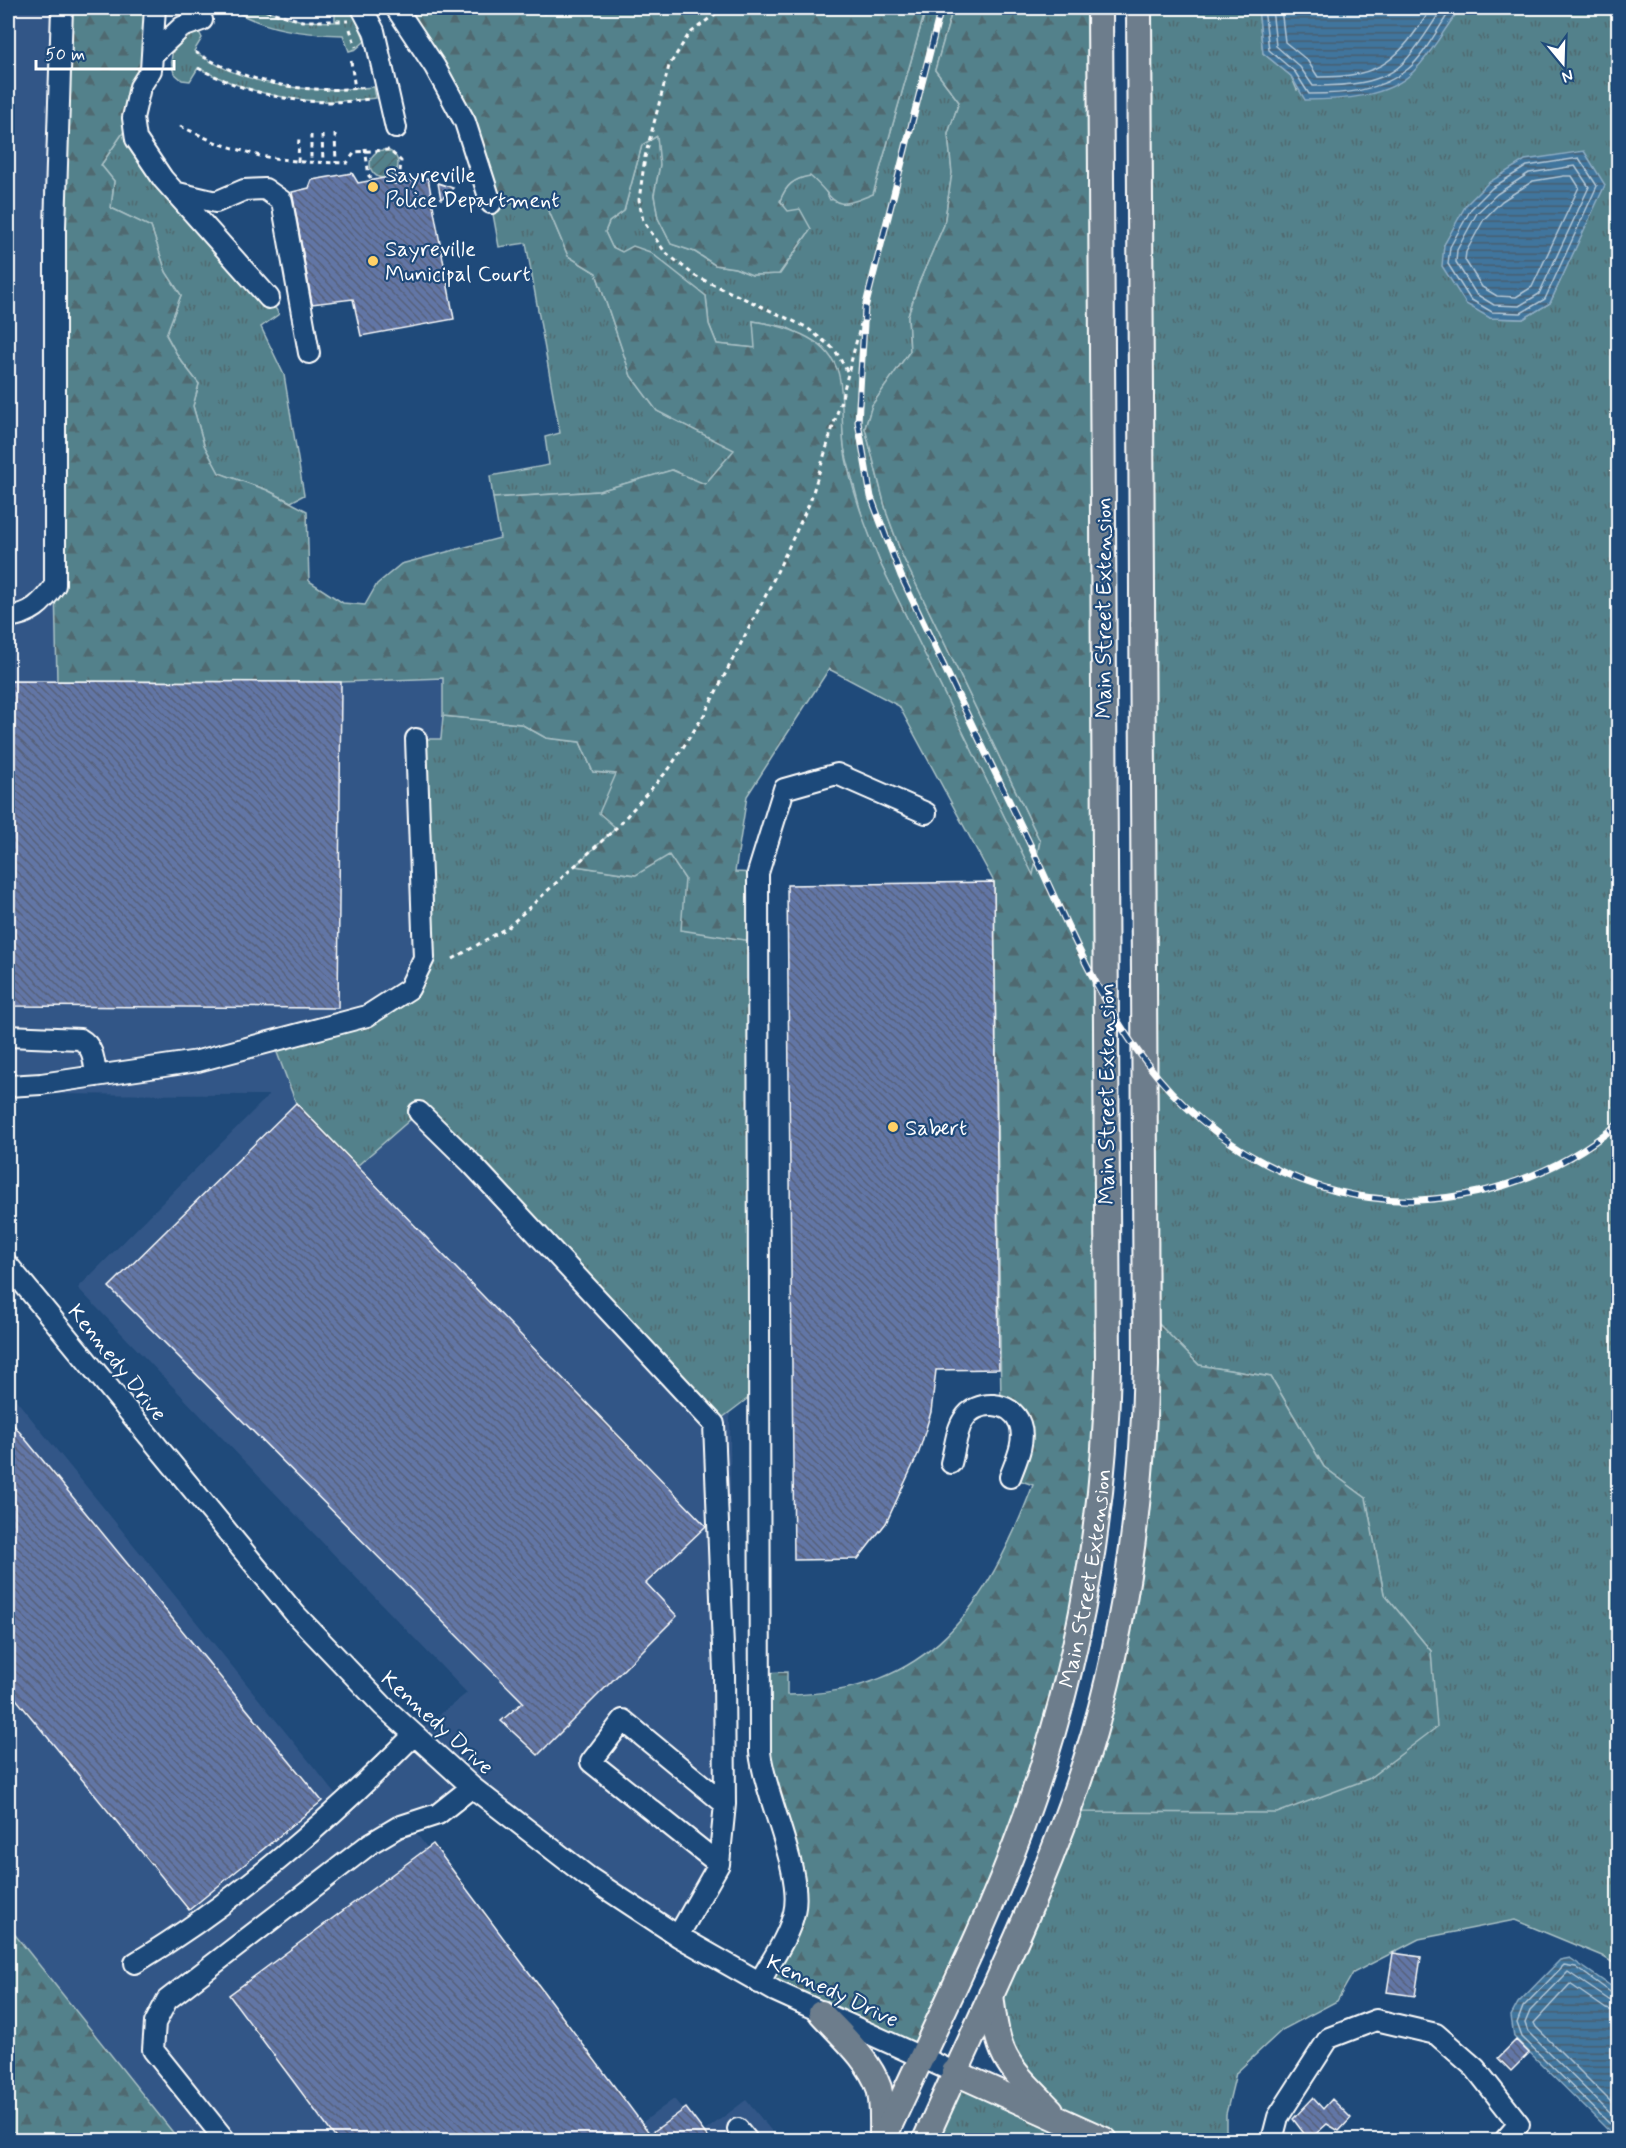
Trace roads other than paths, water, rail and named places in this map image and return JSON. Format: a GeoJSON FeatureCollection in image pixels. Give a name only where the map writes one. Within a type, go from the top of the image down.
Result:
{"type":"FeatureCollection","features":[{"type":"Feature","properties":{"kind":"main road","name":"Main Street Extension"},"geometry":{"type":"LineString","coordinates":[[883,2140],[999,1882],[1043,1766],[1063,1700],[1085,1603],[1103,1469],[1108,1346],[1100,8]]}},
{"type":"Feature","properties":{"kind":"main road","name":"Main Street Extension"},"geometry":{"type":"LineString","coordinates":[[925,2140],[1046,1867],[1094,1734],[1128,1582],[1141,1470],[1146,1343],[1139,8]]}},
{"type":"Feature","properties":{"kind":"main road"},"geometry":{"type":"LineString","coordinates":[[991,1991],[995,2026],[1003,2056],[1014,2071],[1061,2119]]}},
{"type":"Feature","properties":{"kind":"main road"},"geometry":{"type":"LineString","coordinates":[[821,2013],[862,2060],[876,2080],[880,2096],[883,2140]]}},
{"type":"Feature","properties":{"kind":"main road"},"geometry":{"type":"LineString","coordinates":[[954,2072],[1106,2140]]}},
{"type":"Feature","properties":{"kind":"street"},"geometry":{"type":"LineString","coordinates":[[8,617],[26,615],[44,601],[55,585],[55,239],[62,8]]}},
{"type":"Feature","properties":{"kind":"street"},"geometry":{"type":"LineString","coordinates":[[152,62],[155,8]]}},
{"type":"Feature","properties":{"kind":"street"},"geometry":{"type":"LineString","coordinates":[[396,8],[435,67],[465,122],[491,203]]}},
{"type":"Feature","properties":{"kind":"street"},"geometry":{"type":"LineString","coordinates":[[365,14],[396,128]]}},
{"type":"Feature","properties":{"kind":"street"},"geometry":{"type":"LineString","coordinates":[[201,20],[182,27],[152,62],[140,87],[133,118],[136,139],[158,172],[268,298]]}},
{"type":"Feature","properties":{"kind":"street"},"geometry":{"type":"LineString","coordinates":[[178,193],[216,201],[244,190],[265,189],[282,201],[309,353]]}},
{"type":"Feature","properties":{"kind":"street"},"geometry":{"type":"LineString","coordinates":[[210,229],[216,201]]}},
{"type":"Feature","properties":{"kind":"street"},"geometry":{"type":"LineString","coordinates":[[8,1086],[96,1076],[198,1060],[273,1042],[367,1016],[409,989],[424,958],[416,739]]}},
{"type":"Feature","properties":{"kind":"street"},"geometry":{"type":"LineString","coordinates":[[759,1983],[794,1913],[796,1888],[765,1781],[760,1752],[758,873],[784,789],[837,774],[926,813]]}},
{"type":"Feature","properties":{"kind":"street"},"geometry":{"type":"LineString","coordinates":[[8,1036],[80,1039],[87,1043],[92,1052],[96,1076]]}},
{"type":"Feature","properties":{"kind":"street"},"geometry":{"type":"LineString","coordinates":[[419,1112],[471,1163],[714,1424],[724,1672],[725,1804],[719,1864],[678,1936]]}},
{"type":"Feature","properties":{"kind":"street","name":"Kennedy Drive"},"geometry":{"type":"LineString","coordinates":[[8,1265],[296,1615],[350,1674],[414,1736],[472,1786],[587,1876],[678,1936],[759,1983],[954,2072]]}},
{"type":"Feature","properties":{"kind":"street"},"geometry":{"type":"LineString","coordinates":[[951,1463],[962,1420],[968,1412],[985,1405],[1001,1406],[1016,1416],[1022,1431],[1020,1450],[1010,1477]]}},
{"type":"Feature","properties":{"kind":"street"},"geometry":{"type":"LineString","coordinates":[[719,1864],[591,1762],[623,1720],[725,1804]]}},
{"type":"Feature","properties":{"kind":"street"},"geometry":{"type":"LineString","coordinates":[[135,1964],[195,1924],[291,1849],[363,1786],[414,1736]]}},
{"type":"Feature","properties":{"kind":"street"},"geometry":{"type":"LineString","coordinates":[[225,2140],[153,2050],[155,2023],[167,2000],[380,1836],[438,1814],[472,1786]]}},
{"type":"Feature","properties":{"kind":"street"},"geometry":{"type":"LineString","coordinates":[[1272,2140],[1278,2117],[1329,2038],[1376,2020],[1436,2034],[1475,2068],[1519,2124],[1505,2140]]}},
{"type":"Feature","properties":{"kind":"water"},"geometry":{"type":"Polygon","coordinates":[[[1258,8],[1460,8],[1427,56],[1404,80],[1363,96],[1305,100],[1291,76],[1263,53],[1258,8]]]}},
{"type":"Feature","properties":{"kind":"water"},"geometry":{"type":"Polygon","coordinates":[[[1584,151],[1605,185],[1550,303],[1523,319],[1490,318],[1466,304],[1442,266],[1444,245],[1466,205],[1488,183],[1525,160],[1584,151]]]}},
{"type":"Feature","properties":{"kind":"water"},"geometry":{"type":"Polygon","coordinates":[[[1570,1958],[1618,1991],[1618,2140],[1514,2037],[1511,2016],[1518,2003],[1560,1960],[1570,1958]]]}},
{"type":"Feature","properties":{"kind":"railway"},"geometry":{"type":"LineString","coordinates":[[941,8],[865,308],[858,422],[871,497],[901,576],[1081,954],[1127,1036],[1171,1092],[1200,1119],[1232,1143],[1266,1164],[1302,1180],[1340,1192],[1379,1199],[1446,1198],[1499,1187],[1549,1168],[1596,1141],[1618,1124]]}},
{"type":"Feature","properties":{"kind":"place","name":"Sayreville Police Department"},"geometry":{"type":"Point","coordinates":[373,187]}},
{"type":"Feature","properties":{"kind":"place","name":"Sayreville Municipal Court"},"geometry":{"type":"Point","coordinates":[373,261]}},
{"type":"Feature","properties":{"kind":"place","name":"Sabert"},"geometry":{"type":"Point","coordinates":[893,1127]}}]}
